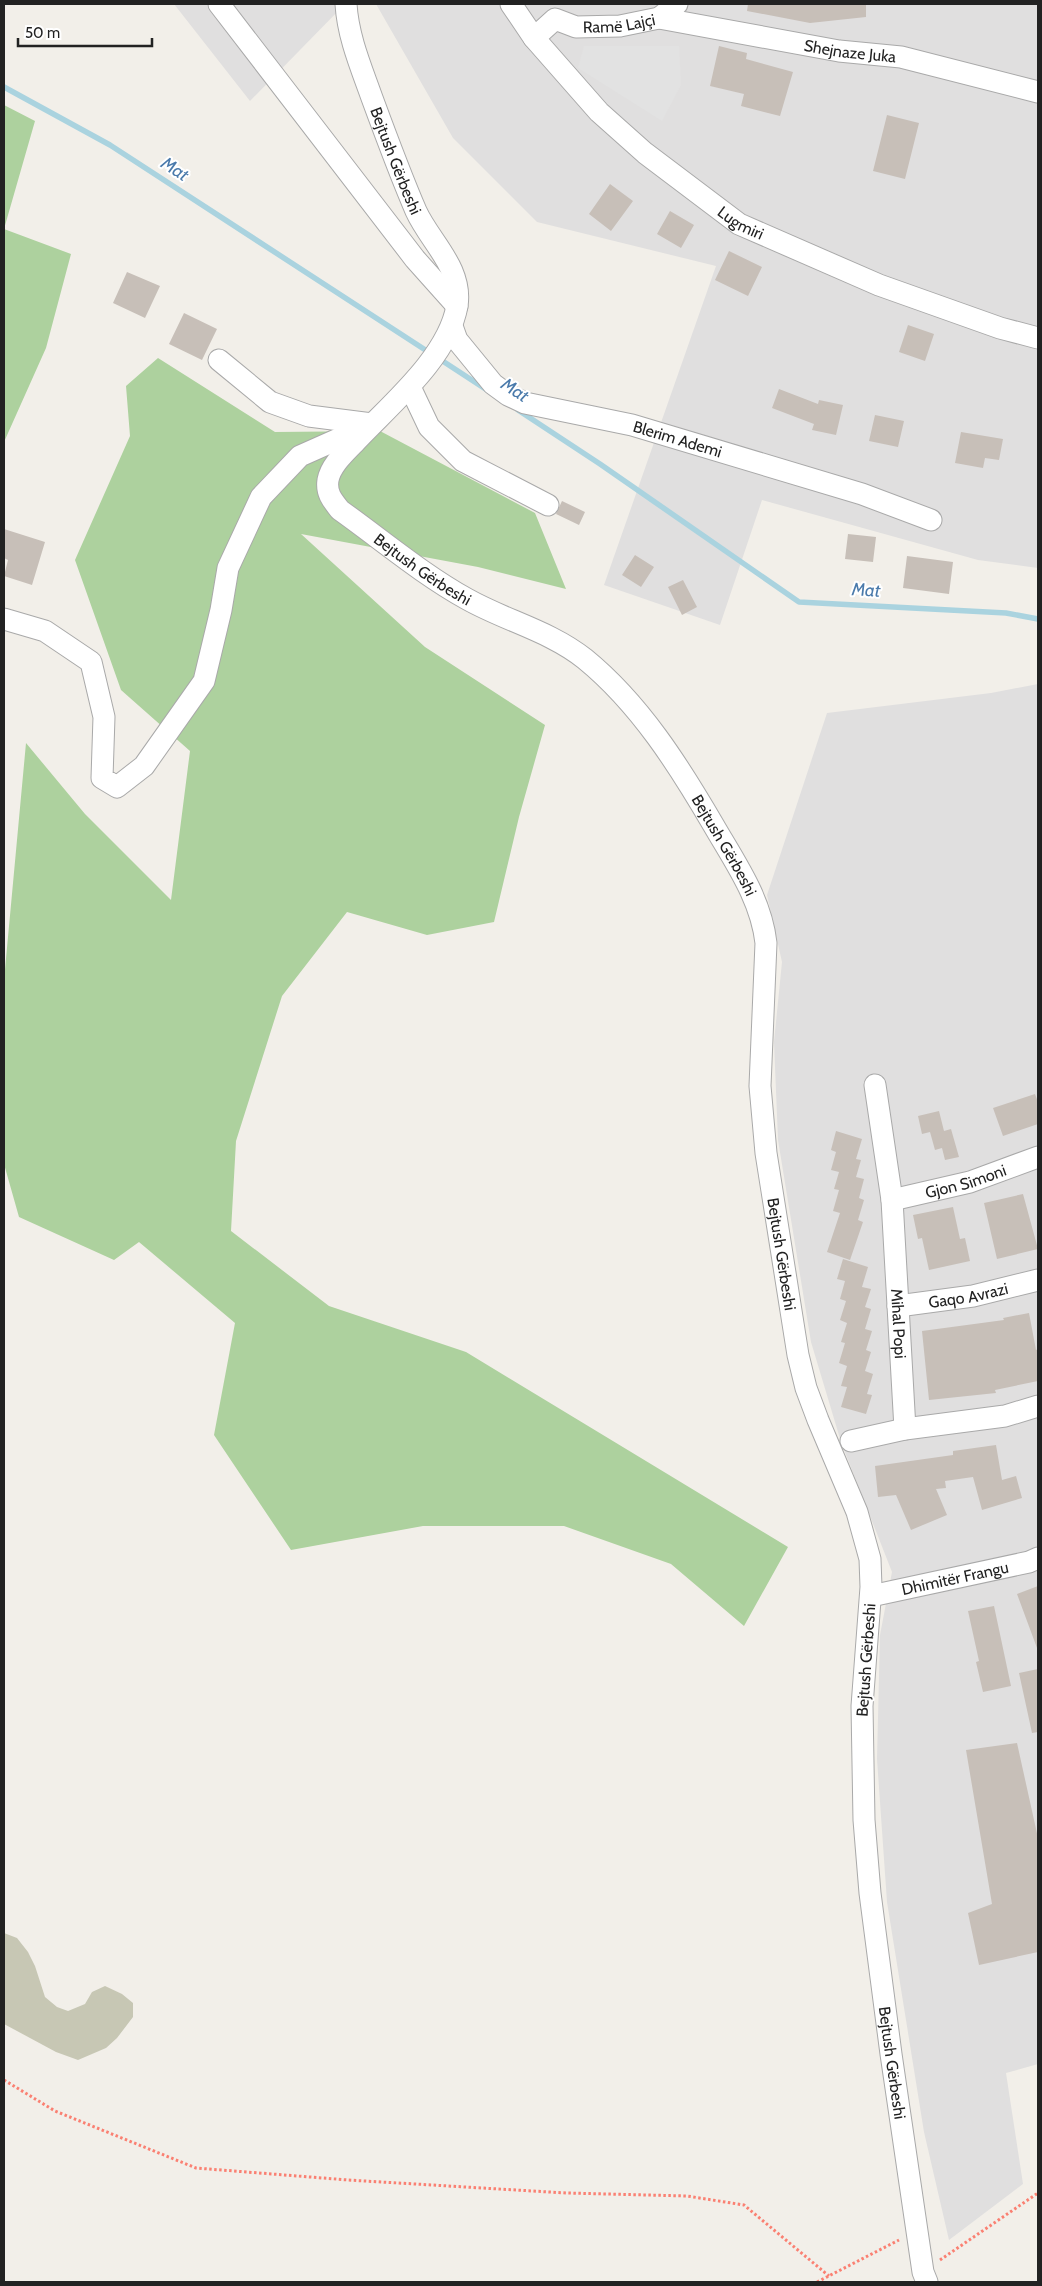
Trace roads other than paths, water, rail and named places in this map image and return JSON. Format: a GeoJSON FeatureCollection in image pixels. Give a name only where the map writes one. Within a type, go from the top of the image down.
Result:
{"type":"FeatureCollection","features":[{"type":"Feature","properties":{"kind":"street"},"geometry":{"type":"LineString","coordinates":[[219,4],[415,259],[451,324]]}},
{"type":"Feature","properties":{"kind":"street","name":"Bejtush Gërbeshi"},"geometry":{"type":"LineString","coordinates":[[346,4],[351,40],[389,145],[417,213],[450,266],[457,281],[451,324],[410,387],[372,424],[332,470],[328,480],[329,496],[340,510],[432,577],[468,600],[554,638],[570,648],[600,673],[651,729],[673,759],[746,881],[764,924],[766,943],[760,1086],[763,1120],[798,1355],[806,1388],[850,1493],[864,1534],[870,1559],[871,1596],[862,1706],[864,1820],[870,1893],[905,2162],[925,2277]]}},
{"type":"Feature","properties":{"kind":"street","name":"Lugmiri"},"geometry":{"type":"LineString","coordinates":[[511,4],[534,38],[599,112],[645,154],[739,224],[879,285],[1000,328],[1038,338]]}},
{"type":"Feature","properties":{"kind":"street","name":"Ramë Lajçi"},"geometry":{"type":"LineString","coordinates":[[534,38],[552,12],[576,27],[592,28],[620,26],[659,18],[677,4]]}},
{"type":"Feature","properties":{"kind":"street","name":"Shejnaze Juka"},"geometry":{"type":"LineString","coordinates":[[659,18],[839,51],[901,57],[1038,92]]}},
{"type":"Feature","properties":{"kind":"street","name":"Blerim Ademi"},"geometry":{"type":"LineString","coordinates":[[451,324],[457,340],[493,384],[508,395],[525,403],[632,425],[862,494],[931,520]]}},
{"type":"Feature","properties":{"kind":"street"},"geometry":{"type":"LineString","coordinates":[[219,360],[270,402],[309,416],[372,424]]}},
{"type":"Feature","properties":{"kind":"street"},"geometry":{"type":"LineString","coordinates":[[410,387],[429,427],[462,461],[548,505]]}},
{"type":"Feature","properties":{"kind":"street"},"geometry":{"type":"LineString","coordinates":[[4,619],[46,631],[90,662],[104,717],[102,778],[117,787],[144,766],[204,682],[221,610],[228,568],[261,496],[300,456],[372,424]]}},
{"type":"Feature","properties":{"kind":"street","name":"Mihal Popi"},"geometry":{"type":"LineString","coordinates":[[875,1085],[892,1200],[905,1429]]}},
{"type":"Feature","properties":{"kind":"street","name":"Gjon Simoni"},"geometry":{"type":"LineString","coordinates":[[892,1200],[970,1182],[1038,1157]]}},
{"type":"Feature","properties":{"kind":"street","name":"Gaqo Avrazi"},"geometry":{"type":"LineString","coordinates":[[898,1306],[974,1296],[1038,1280]]}},
{"type":"Feature","properties":{"kind":"street"},"geometry":{"type":"LineString","coordinates":[[851,1441],[905,1429],[1005,1416],[1038,1406]]}},
{"type":"Feature","properties":{"kind":"street","name":"Dhimitër Frangu"},"geometry":{"type":"LineString","coordinates":[[871,1596],[1029,1562],[1038,1558]]}},
{"type":"Feature","properties":{"kind":"waterway","name":"Mat"},"geometry":{"type":"LineString","coordinates":[[4,87],[110,145],[430,353]]}},
{"type":"Feature","properties":{"kind":"waterway","name":"Mat"},"geometry":{"type":"LineString","coordinates":[[438,358],[487,390]]}},
{"type":"Feature","properties":{"kind":"waterway","name":"Mat"},"geometry":{"type":"LineString","coordinates":[[518,410],[600,464],[799,602],[1006,613],[1038,619]]}}]}
